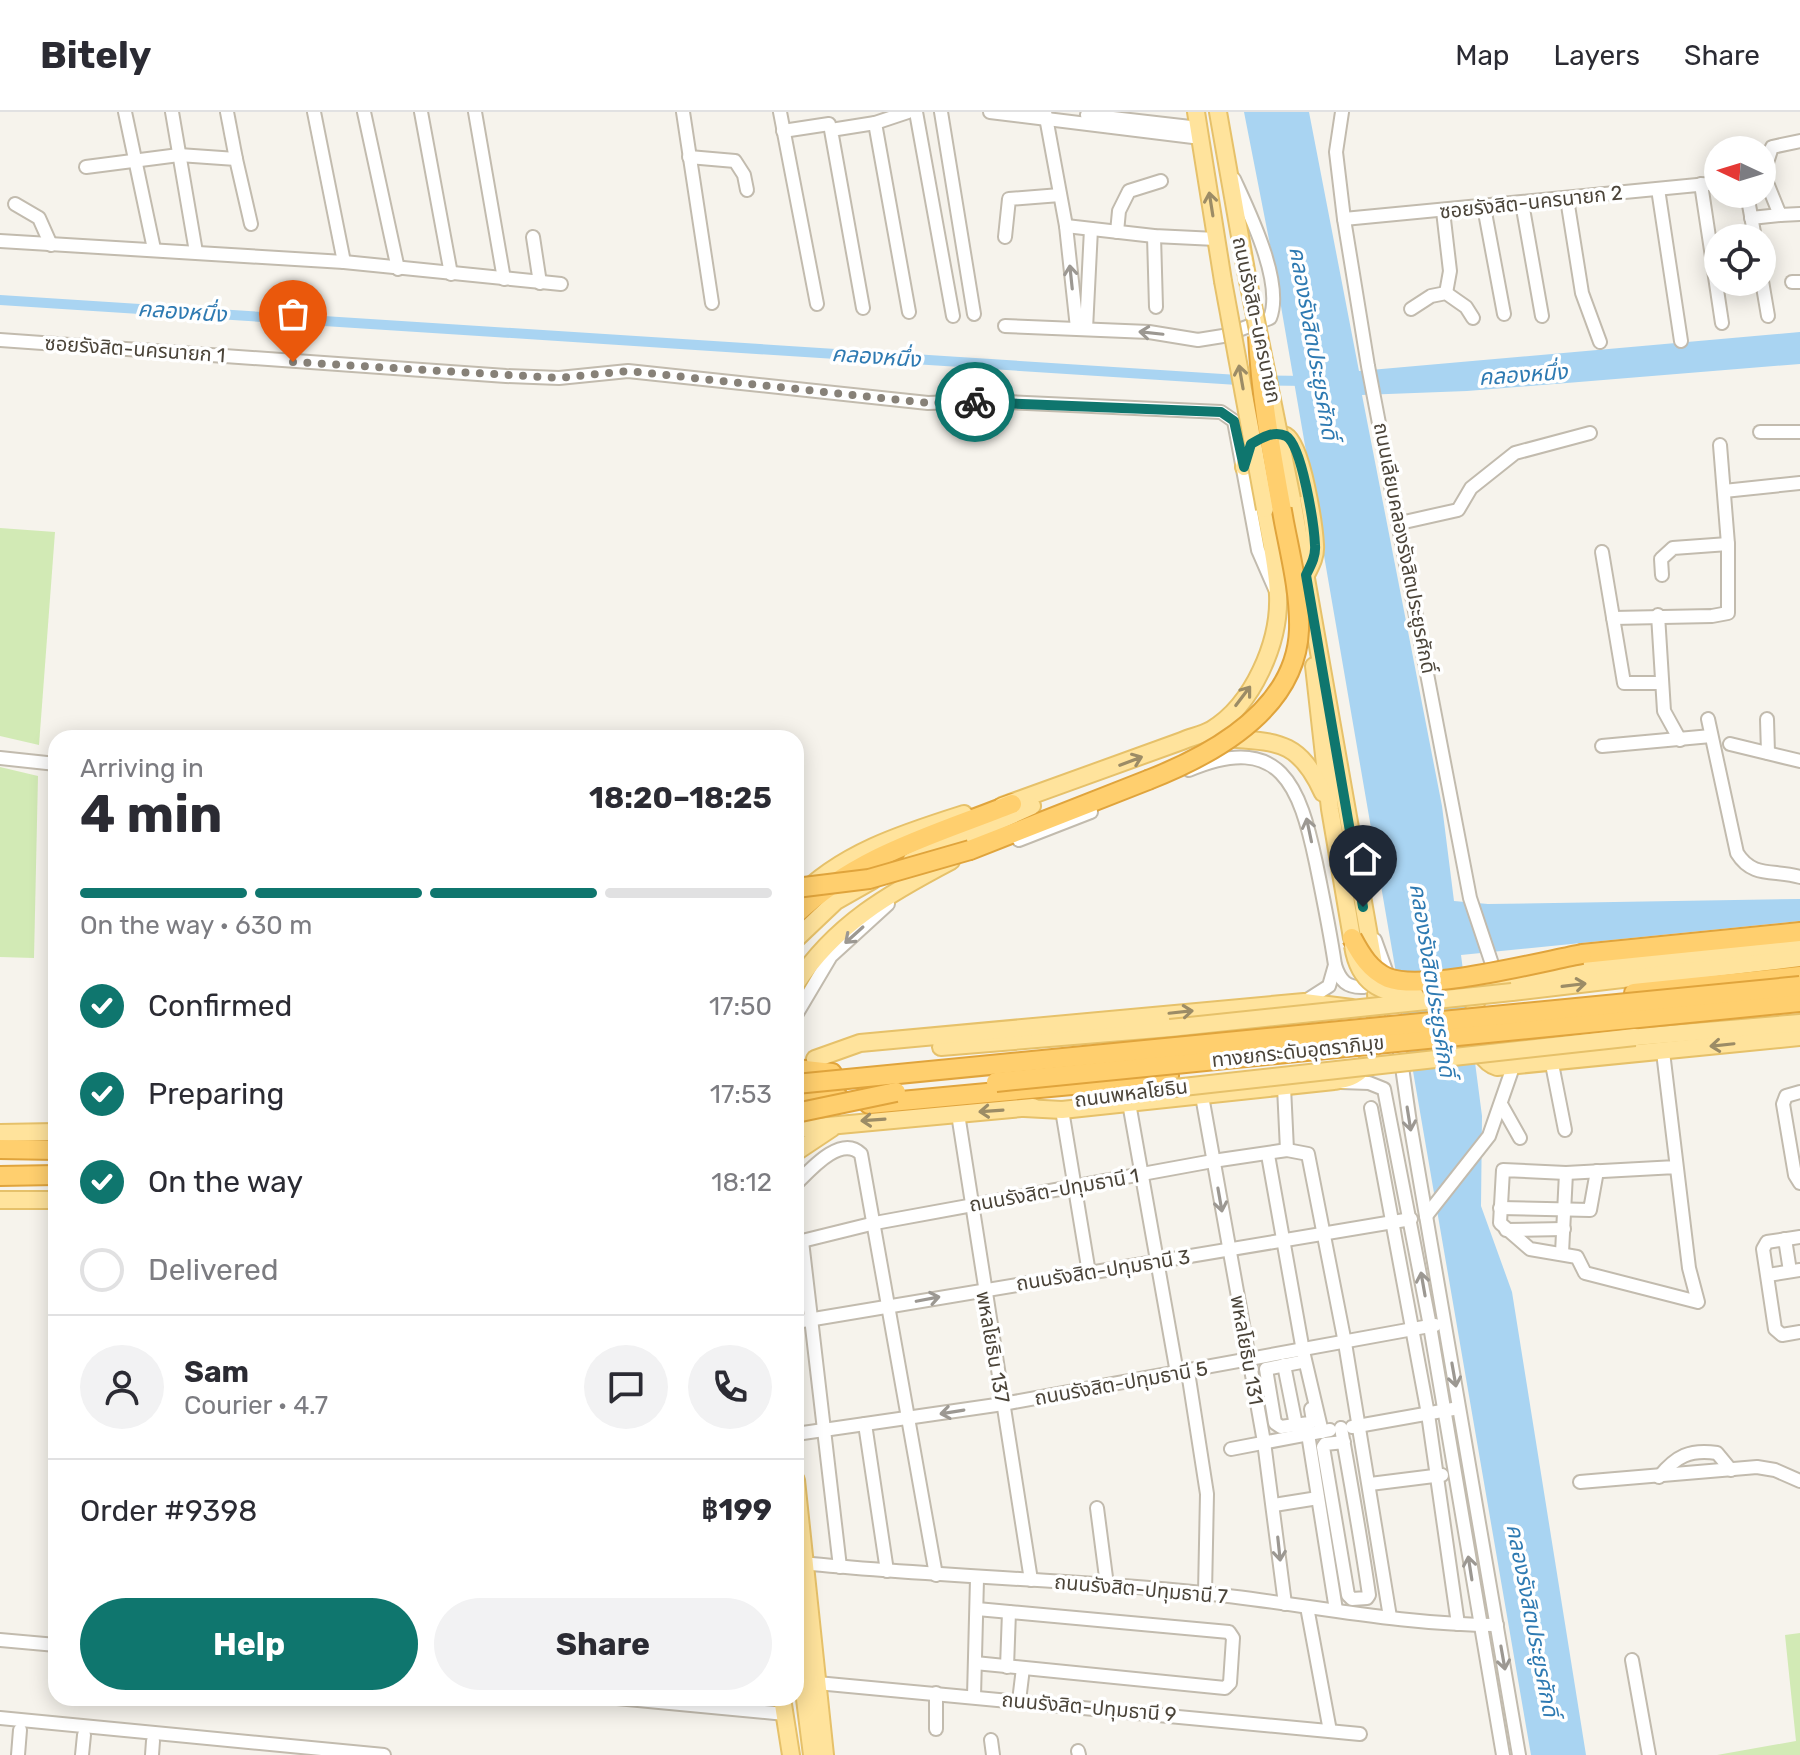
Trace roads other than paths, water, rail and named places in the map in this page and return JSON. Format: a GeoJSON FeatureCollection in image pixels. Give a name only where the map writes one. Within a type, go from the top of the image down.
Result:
{"type":"FeatureCollection","features":[{"type":"Feature","properties":{"kind":"highway"},"geometry":{"type":"LineString","coordinates":[[1247,744],[1276,708],[1299,635],[1299,600],[1264,411],[1258,336]]}},
{"type":"Feature","properties":{"kind":"highway"},"geometry":{"type":"LineString","coordinates":[[804,887],[882,876],[970,850],[1176,770],[1235,738],[1271,700],[1286,673]]}},
{"type":"Feature","properties":{"kind":"highway"},"geometry":{"type":"LineString","coordinates":[[804,907],[824,888],[857,866],[1012,804]]}},
{"type":"Feature","properties":{"kind":"highway"},"geometry":{"type":"LineString","coordinates":[[1352,938],[1362,958],[1379,973],[1392,979],[1418,982],[1582,954],[1800,932]]}},
{"type":"Feature","properties":{"kind":"highway"},"geometry":{"type":"LineString","coordinates":[[804,1076],[1635,985],[1800,976]]}},
{"type":"Feature","properties":{"kind":"highway","name":"ทางยกระดับอุตราภิมุข"},"geometry":{"type":"LineString","coordinates":[[804,1083],[1800,986]]}},
{"type":"Feature","properties":{"kind":"highway","name":"ทางยกระดับอุตราภิมุข"},"geometry":{"type":"LineString","coordinates":[[804,1101],[1800,1002]]}},
{"type":"Feature","properties":{"kind":"highway","name":"ถนนพหลโยธิน"},"geometry":{"type":"LineString","coordinates":[[804,1111],[1172,1082],[1634,1032],[1800,1010]]}},
{"type":"Feature","properties":{"kind":"highway"},"geometry":{"type":"LineString","coordinates":[[804,1070],[832,1073]]}},
{"type":"Feature","properties":{"kind":"highway"},"geometry":{"type":"LineString","coordinates":[[804,1110],[896,1092]]}},
{"type":"Feature","properties":{"kind":"highway"},"geometry":{"type":"LineString","coordinates":[[0,1149],[48,1152]]}},
{"type":"Feature","properties":{"kind":"highway"},"geometry":{"type":"LineString","coordinates":[[0,1156],[48,1153]]}},
{"type":"Feature","properties":{"kind":"highway"},"geometry":{"type":"LineString","coordinates":[[0,1176],[48,1175]]}},
{"type":"Feature","properties":{"kind":"highway"},"geometry":{"type":"LineString","coordinates":[[0,1183],[48,1183]]}},
{"type":"Feature","properties":{"kind":"main road","name":"ถนนรังสิต-นครนายก"},"geometry":{"type":"LineString","coordinates":[[1218,112],[1258,336],[1306,575],[1378,995],[1365,1066],[1351,1078],[1334,1081]]}},
{"type":"Feature","properties":{"kind":"main road","name":"ถนนรังสิต-นครนายก"},"geometry":{"type":"LineString","coordinates":[[1182,741],[1211,729],[1225,717],[1256,677],[1270,652],[1278,595],[1199,126]]}},
{"type":"Feature","properties":{"kind":"main road"},"geometry":{"type":"LineString","coordinates":[[1244,467],[1251,444],[1264,435],[1280,434],[1293,442],[1300,463],[1315,545],[1306,575]]}},
{"type":"Feature","properties":{"kind":"main road"},"geometry":{"type":"LineString","coordinates":[[1309,592],[1315,691],[1335,841],[1352,938],[1362,973],[1376,988],[1385,993],[1512,992],[1635,985],[1800,958]]}},
{"type":"Feature","properties":{"kind":"main road"},"geometry":{"type":"LineString","coordinates":[[804,891],[857,855],[892,837],[963,814],[1012,804],[1182,741],[1216,738],[1271,741],[1292,748],[1312,770],[1330,809]]}},
{"type":"Feature","properties":{"kind":"main road"},"geometry":{"type":"LineString","coordinates":[[804,932],[853,890],[999,823],[1080,781]]}},
{"type":"Feature","properties":{"kind":"main road"},"geometry":{"type":"LineString","coordinates":[[804,972],[817,953],[847,923],[896,889],[970,850]]}},
{"type":"Feature","properties":{"kind":"main road"},"geometry":{"type":"LineString","coordinates":[[1800,946],[1497,980],[1482,990],[1475,1006],[1477,1044],[1490,1065],[1552,1064],[1800,1037]]}},
{"type":"Feature","properties":{"kind":"main road"},"geometry":{"type":"LineString","coordinates":[[991,1031],[1168,1035],[1512,992]]}},
{"type":"Feature","properties":{"kind":"main road"},"geometry":{"type":"LineString","coordinates":[[815,1059],[860,1043],[1304,1002],[1338,1003],[1357,1010],[1368,1021],[1372,1037]]}},
{"type":"Feature","properties":{"kind":"main road","name":"ถนนพหลโยธิน"},"geometry":{"type":"LineString","coordinates":[[1634,1032],[1800,1023]]}},
{"type":"Feature","properties":{"kind":"main road"},"geometry":{"type":"LineString","coordinates":[[804,1061],[1102,1033]]}},
{"type":"Feature","properties":{"kind":"main road"},"geometry":{"type":"LineString","coordinates":[[1024,1108],[1062,1110],[1334,1081]]}},
{"type":"Feature","properties":{"kind":"main road","name":"ถนนพหลโยธิน"},"geometry":{"type":"LineString","coordinates":[[804,1128],[1024,1108],[1172,1082]]}},
{"type":"Feature","properties":{"kind":"main road"},"geometry":{"type":"LineString","coordinates":[[804,1147],[840,1123]]}},
{"type":"Feature","properties":{"kind":"main road"},"geometry":{"type":"LineString","coordinates":[[0,1133],[48,1132]]}},
{"type":"Feature","properties":{"kind":"main road"},"geometry":{"type":"LineString","coordinates":[[0,1142],[48,1142]]}},
{"type":"Feature","properties":{"kind":"main road"},"geometry":{"type":"LineString","coordinates":[[0,1200],[48,1200]]}},
{"type":"Feature","properties":{"kind":"main road"},"geometry":{"type":"LineString","coordinates":[[804,1580],[812,1755]]}},
{"type":"Feature","properties":{"kind":"main road"},"geometry":{"type":"LineString","coordinates":[[804,1660],[825,1755]]}},
{"type":"Feature","properties":{"kind":"main road"},"geometry":{"type":"LineString","coordinates":[[784,1706],[791,1755]]}},
{"type":"Feature","properties":{"kind":"street"},"geometry":{"type":"LineString","coordinates":[[125,112],[154,249]]}},
{"type":"Feature","properties":{"kind":"street"},"geometry":{"type":"LineString","coordinates":[[172,112],[196,252]]}},
{"type":"Feature","properties":{"kind":"street"},"geometry":{"type":"LineString","coordinates":[[227,112],[251,224]]}},
{"type":"Feature","properties":{"kind":"street"},"geometry":{"type":"LineString","coordinates":[[314,112],[344,262]]}},
{"type":"Feature","properties":{"kind":"street"},"geometry":{"type":"LineString","coordinates":[[364,112],[398,269]]}},
{"type":"Feature","properties":{"kind":"street"},"geometry":{"type":"LineString","coordinates":[[421,112],[451,274]]}},
{"type":"Feature","properties":{"kind":"street"},"geometry":{"type":"LineString","coordinates":[[475,112],[504,279]]}},
{"type":"Feature","properties":{"kind":"street"},"geometry":{"type":"LineString","coordinates":[[683,112],[712,303]]}},
{"type":"Feature","properties":{"kind":"street"},"geometry":{"type":"LineString","coordinates":[[780,112],[817,304]]}},
{"type":"Feature","properties":{"kind":"street"},"geometry":{"type":"LineString","coordinates":[[783,131],[829,122],[875,123],[915,112],[953,316]]}},
{"type":"Feature","properties":{"kind":"street"},"geometry":{"type":"LineString","coordinates":[[941,112],[974,314]]}},
{"type":"Feature","properties":{"kind":"street"},"geometry":{"type":"LineString","coordinates":[[990,112],[1199,126]]}},
{"type":"Feature","properties":{"kind":"street","name":"ถนนเลียบคลองรังสิตประยูรศักดิ์"},"geometry":{"type":"LineString","coordinates":[[1342,112],[1336,152],[1368,366],[1379,407],[1470,898],[1493,958],[1497,980]]}},
{"type":"Feature","properties":{"kind":"street"},"geometry":{"type":"LineString","coordinates":[[1049,114],[1082,329]]}},
{"type":"Feature","properties":{"kind":"street"},"geometry":{"type":"LineString","coordinates":[[829,122],[863,308]]}},
{"type":"Feature","properties":{"kind":"street"},"geometry":{"type":"LineString","coordinates":[[875,123],[909,312]]}},
{"type":"Feature","properties":{"kind":"street"},"geometry":{"type":"LineString","coordinates":[[1776,146],[1800,141]]}},
{"type":"Feature","properties":{"kind":"street"},"geometry":{"type":"LineString","coordinates":[[86,167],[179,155],[236,159]]}},
{"type":"Feature","properties":{"kind":"street"},"geometry":{"type":"LineString","coordinates":[[689,157],[735,161],[744,175],[747,190]]}},
{"type":"Feature","properties":{"kind":"street"},"geometry":{"type":"LineString","coordinates":[[1005,326],[1211,339],[1270,318],[1273,308],[1264,255],[1227,162]]}},
{"type":"Feature","properties":{"kind":"street"},"geometry":{"type":"LineString","coordinates":[[1117,232],[1119,211],[1129,191],[1161,181]]}},
{"type":"Feature","properties":{"kind":"street"},"geometry":{"type":"LineString","coordinates":[[1701,184],[1722,323]]}},
{"type":"Feature","properties":{"kind":"street","name":"ซอยรังสิต-นครนายก 2"},"geometry":{"type":"LineString","coordinates":[[1344,219],[1704,184]]}},
{"type":"Feature","properties":{"kind":"street"},"geometry":{"type":"LineString","coordinates":[[1658,189],[1681,341]]}},
{"type":"Feature","properties":{"kind":"street"},"geometry":{"type":"LineString","coordinates":[[1005,237],[1009,199],[1060,195]]}},
{"type":"Feature","properties":{"kind":"street"},"geometry":{"type":"LineString","coordinates":[[1567,199],[1582,293],[1600,342]]}},
{"type":"Feature","properties":{"kind":"street"},"geometry":{"type":"LineString","coordinates":[[1522,203],[1542,316]]}},
{"type":"Feature","properties":{"kind":"street"},"geometry":{"type":"LineString","coordinates":[[15,204],[39,218],[51,245]]}},
{"type":"Feature","properties":{"kind":"street"},"geometry":{"type":"LineString","coordinates":[[1776,206],[1780,215]]}},
{"type":"Feature","properties":{"kind":"street"},"geometry":{"type":"LineString","coordinates":[[1484,207],[1504,314]]}},
{"type":"Feature","properties":{"kind":"street"},"geometry":{"type":"LineString","coordinates":[[1749,208],[1752,224]]}},
{"type":"Feature","properties":{"kind":"street"},"geometry":{"type":"LineString","coordinates":[[1443,211],[1450,271],[1446,293]]}},
{"type":"Feature","properties":{"kind":"street"},"geometry":{"type":"LineString","coordinates":[[1751,218],[1800,214]]}},
{"type":"Feature","properties":{"kind":"street"},"geometry":{"type":"LineString","coordinates":[[1066,226],[1216,239]]}},
{"type":"Feature","properties":{"kind":"street"},"geometry":{"type":"LineString","coordinates":[[1082,329],[1091,229]]}},
{"type":"Feature","properties":{"kind":"street"},"geometry":{"type":"LineString","coordinates":[[1154,236],[1156,307]]}},
{"type":"Feature","properties":{"kind":"street"},"geometry":{"type":"LineString","coordinates":[[533,237],[540,283]]}},
{"type":"Feature","properties":{"kind":"street"},"geometry":{"type":"LineString","coordinates":[[0,241],[344,262],[561,284]]}},
{"type":"Feature","properties":{"kind":"street"},"geometry":{"type":"LineString","coordinates":[[1411,309],[1431,296],[1446,293],[1466,307],[1473,318]]}},
{"type":"Feature","properties":{"kind":"street"},"geometry":{"type":"LineString","coordinates":[[1765,296],[1768,316]]}},
{"type":"Feature","properties":{"kind":"street","name":"ซอยรังสิต-นครนายก 1"},"geometry":{"type":"LineString","coordinates":[[0,340],[506,376],[559,378],[628,371],[928,403],[984,401],[1221,412],[1234,421],[1258,550],[1278,595]]}},
{"type":"Feature","properties":{"kind":"street"},"geometry":{"type":"LineString","coordinates":[[1760,432],[1800,432]]}},
{"type":"Feature","properties":{"kind":"street"},"geometry":{"type":"LineString","coordinates":[[1400,523],[1458,510],[1471,488],[1515,453],[1590,433]]}},
{"type":"Feature","properties":{"kind":"street"},"geometry":{"type":"LineString","coordinates":[[1613,618],[1728,613],[1728,544],[1720,445]]}},
{"type":"Feature","properties":{"kind":"street"},"geometry":{"type":"LineString","coordinates":[[1724,491],[1800,483]]}},
{"type":"Feature","properties":{"kind":"street"},"geometry":{"type":"LineString","coordinates":[[1662,575],[1661,559],[1673,548],[1728,544]]}},
{"type":"Feature","properties":{"kind":"street"},"geometry":{"type":"LineString","coordinates":[[1602,552],[1624,683],[1661,683]]}},
{"type":"Feature","properties":{"kind":"street"},"geometry":{"type":"LineString","coordinates":[[1658,615],[1664,711],[1680,740]]}},
{"type":"Feature","properties":{"kind":"street"},"geometry":{"type":"LineString","coordinates":[[1708,719],[1732,842],[1742,862],[1756,872],[1800,877]]}},
{"type":"Feature","properties":{"kind":"street"},"geometry":{"type":"LineString","coordinates":[[1767,719],[1768,753]]}},
{"type":"Feature","properties":{"kind":"street"},"geometry":{"type":"LineString","coordinates":[[1602,746],[1711,736]]}},
{"type":"Feature","properties":{"kind":"street"},"geometry":{"type":"LineString","coordinates":[[1730,744],[1800,761]]}},
{"type":"Feature","properties":{"kind":"street"},"geometry":{"type":"LineString","coordinates":[[0,750],[32,756],[38,762]]}},
{"type":"Feature","properties":{"kind":"street"},"geometry":{"type":"LineString","coordinates":[[0,758],[48,763]]}},
{"type":"Feature","properties":{"kind":"street"},"geometry":{"type":"LineString","coordinates":[[804,1002],[831,956],[912,885],[956,864],[1221,760],[1249,758],[1271,765],[1292,783],[1306,812],[1339,977],[1346,984],[1364,987],[1371,982],[1374,964]]}},
{"type":"Feature","properties":{"kind":"street"},"geometry":{"type":"LineString","coordinates":[[1363,907],[1388,973],[1519,1755]]}},
{"type":"Feature","properties":{"kind":"street"},"geometry":{"type":"LineString","coordinates":[[1304,1002],[1329,986],[1335,965]]}},
{"type":"Feature","properties":{"kind":"street"},"geometry":{"type":"LineString","coordinates":[[1663,1052],[1689,1268],[1698,1302],[1585,1273],[1577,1257],[1530,1249],[1500,1223],[1503,1170],[1566,1173],[1676,1167]]}},
{"type":"Feature","properties":{"kind":"street"},"geometry":{"type":"LineString","coordinates":[[1552,1064],[1565,1130]]}},
{"type":"Feature","properties":{"kind":"street"},"geometry":{"type":"LineString","coordinates":[[1430,1212],[1489,1136],[1502,1106],[1513,1067]]}},
{"type":"Feature","properties":{"kind":"street"},"geometry":{"type":"LineString","coordinates":[[1334,1081],[1369,1083],[1384,1089],[1404,1082]]}},
{"type":"Feature","properties":{"kind":"street"},"geometry":{"type":"LineString","coordinates":[[1284,1087],[1287,1150]]}},
{"type":"Feature","properties":{"kind":"street"},"geometry":{"type":"LineString","coordinates":[[1384,1089],[1411,1219],[1503,1755]]}},
{"type":"Feature","properties":{"kind":"street"},"geometry":{"type":"LineString","coordinates":[[1800,1092],[1786,1096],[1783,1104],[1795,1175],[1800,1183]]}},
{"type":"Feature","properties":{"kind":"street","name":"พหลโยธิน 131"},"geometry":{"type":"LineString","coordinates":[[1202,1096],[1264,1442],[1285,1604]]}},
{"type":"Feature","properties":{"kind":"street"},"geometry":{"type":"LineString","coordinates":[[1129,1103],[1157,1262],[1207,1494],[1205,1593]]}},
{"type":"Feature","properties":{"kind":"street"},"geometry":{"type":"LineString","coordinates":[[1502,1106],[1520,1138]]}},
{"type":"Feature","properties":{"kind":"street"},"geometry":{"type":"LineString","coordinates":[[1371,1108],[1428,1414],[1458,1624]]}},
{"type":"Feature","properties":{"kind":"street"},"geometry":{"type":"LineString","coordinates":[[1062,1110],[1089,1273]]}},
{"type":"Feature","properties":{"kind":"street","name":"พหลโยธิน 137"},"geometry":{"type":"LineString","coordinates":[[958,1114],[1031,1580]]}},
{"type":"Feature","properties":{"kind":"street"},"geometry":{"type":"LineString","coordinates":[[804,1177],[840,1148],[857,1150],[875,1223],[936,1575]]}},
{"type":"Feature","properties":{"kind":"street","name":"ถนนรังสิต-ปทุมธานี 1"},"geometry":{"type":"LineString","coordinates":[[804,1240],[875,1223],[1287,1150],[1308,1154],[1324,1234]]}},
{"type":"Feature","properties":{"kind":"street"},"geometry":{"type":"LineString","coordinates":[[1268,1155],[1313,1421],[1281,1427],[1275,1423],[1266,1369],[1284,1365],[1301,1355]]}},
{"type":"Feature","properties":{"kind":"street"},"geometry":{"type":"LineString","coordinates":[[1500,1208],[1592,1209],[1597,1171]]}},
{"type":"Feature","properties":{"kind":"street"},"geometry":{"type":"LineString","coordinates":[[1562,1253],[1566,1173]]}},
{"type":"Feature","properties":{"kind":"street","name":"ถนนรังสิต-ปทุมธานี 3"},"geometry":{"type":"LineString","coordinates":[[804,1321],[1411,1219]]}},
{"type":"Feature","properties":{"kind":"street"},"geometry":{"type":"LineString","coordinates":[[1506,1230],[1564,1229]]}},
{"type":"Feature","properties":{"kind":"street"},"geometry":{"type":"LineString","coordinates":[[1324,1234],[1370,1484],[1390,1617]]}},
{"type":"Feature","properties":{"kind":"street"},"geometry":{"type":"LineString","coordinates":[[1800,1237],[1764,1246],[1777,1333],[1800,1332]]}},
{"type":"Feature","properties":{"kind":"street"},"geometry":{"type":"LineString","coordinates":[[1768,1275],[1795,1271],[1785,1239]]}},
{"type":"Feature","properties":{"kind":"street","name":"ถนนรังสิต-ปทุมธานี 5"},"geometry":{"type":"LineString","coordinates":[[804,1433],[1301,1355],[1445,1323]]}},
{"type":"Feature","properties":{"kind":"street"},"geometry":{"type":"LineString","coordinates":[[804,1326],[824,1430],[840,1567]]}},
{"type":"Feature","properties":{"kind":"street"},"geometry":{"type":"LineString","coordinates":[[1301,1355],[1322,1432]]}},
{"type":"Feature","properties":{"kind":"street"},"geometry":{"type":"LineString","coordinates":[[1284,1365],[1296,1425]]}},
{"type":"Feature","properties":{"kind":"street"},"geometry":{"type":"LineString","coordinates":[[1343,1435],[1367,1598],[1349,1598],[1323,1447],[1325,1444],[1359,1426],[1460,1408]]}},
{"type":"Feature","properties":{"kind":"street"},"geometry":{"type":"LineString","coordinates":[[865,1424],[887,1571]]}},
{"type":"Feature","properties":{"kind":"street"},"geometry":{"type":"LineString","coordinates":[[1231,1449],[1322,1432],[1343,1435]]}},
{"type":"Feature","properties":{"kind":"street"},"geometry":{"type":"LineString","coordinates":[[1308,1434],[1336,1610]]}},
{"type":"Feature","properties":{"kind":"street"},"geometry":{"type":"LineString","coordinates":[[1659,1477],[1672,1461],[1695,1450],[1717,1453],[1731,1470]]}},
{"type":"Feature","properties":{"kind":"street"},"geometry":{"type":"LineString","coordinates":[[1580,1482],[1766,1468],[1800,1481]]}},
{"type":"Feature","properties":{"kind":"street"},"geometry":{"type":"LineString","coordinates":[[1370,1484],[1455,1473]]}},
{"type":"Feature","properties":{"kind":"street"},"geometry":{"type":"LineString","coordinates":[[1274,1505],[1318,1498]]}},
{"type":"Feature","properties":{"kind":"street"},"geometry":{"type":"LineString","coordinates":[[1097,1508],[1107,1585]]}},
{"type":"Feature","properties":{"kind":"street"},"geometry":{"type":"LineString","coordinates":[[1336,1516],[1356,1513]]}},
{"type":"Feature","properties":{"kind":"street","name":"ถนนรังสิต-ปทุมธานี 7"},"geometry":{"type":"LineString","coordinates":[[804,1563],[977,1579],[1205,1593],[1390,1617],[1497,1625]]}},
{"type":"Feature","properties":{"kind":"street"},"geometry":{"type":"LineString","coordinates":[[974,1696],[977,1579]]}},
{"type":"Feature","properties":{"kind":"street"},"geometry":{"type":"LineString","coordinates":[[1307,1607],[1330,1731]]}},
{"type":"Feature","properties":{"kind":"street"},"geometry":{"type":"LineString","coordinates":[[975,1663],[1225,1688],[1230,1683],[1233,1638],[1229,1632],[977,1609]]}},
{"type":"Feature","properties":{"kind":"street"},"geometry":{"type":"LineString","coordinates":[[1007,1667],[1009,1612]]}},
{"type":"Feature","properties":{"kind":"street"},"geometry":{"type":"LineString","coordinates":[[0,1640],[48,1644]]}},
{"type":"Feature","properties":{"kind":"street"},"geometry":{"type":"LineString","coordinates":[[1632,1660],[1649,1755]]}},
{"type":"Feature","properties":{"kind":"street"},"geometry":{"type":"LineString","coordinates":[[1019,1701],[1023,1668]]}},
{"type":"Feature","properties":{"kind":"street","name":"ถนนรังสิต-ปทุมธานี 9"},"geometry":{"type":"LineString","coordinates":[[810,1685],[974,1696],[1360,1734]]}},
{"type":"Feature","properties":{"kind":"street"},"geometry":{"type":"LineString","coordinates":[[936,1693],[936,1729]]}},
{"type":"Feature","properties":{"kind":"street"},"geometry":{"type":"LineString","coordinates":[[0,1718],[384,1755]]}},
{"type":"Feature","properties":{"kind":"street"},"geometry":{"type":"LineString","coordinates":[[18,1755],[20,1730]]}},
{"type":"Feature","properties":{"kind":"street"},"geometry":{"type":"LineString","coordinates":[[82,1755],[84,1735]]}},
{"type":"Feature","properties":{"kind":"street"},"geometry":{"type":"LineString","coordinates":[[991,1740],[993,1755]]}},
{"type":"Feature","properties":{"kind":"water","name":"คลองรังสิตประยูรศักดิ์"},"geometry":{"type":"Polygon","coordinates":[[[1244,112],[1309,112],[1359,371],[1800,332],[1800,364],[1467,391],[1362,395],[1442,806],[1454,901],[1488,904],[1800,899],[1800,921],[1461,955],[1482,1116],[1481,1206],[1512,1292],[1586,1755],[1531,1755],[1273,260],[1244,112]]]}},
{"type":"Feature","properties":{"kind":"waterway","name":"คลองหนึ่ง"},"geometry":{"type":"LineString","coordinates":[[0,300],[1238,380],[1307,381]]}}]}
